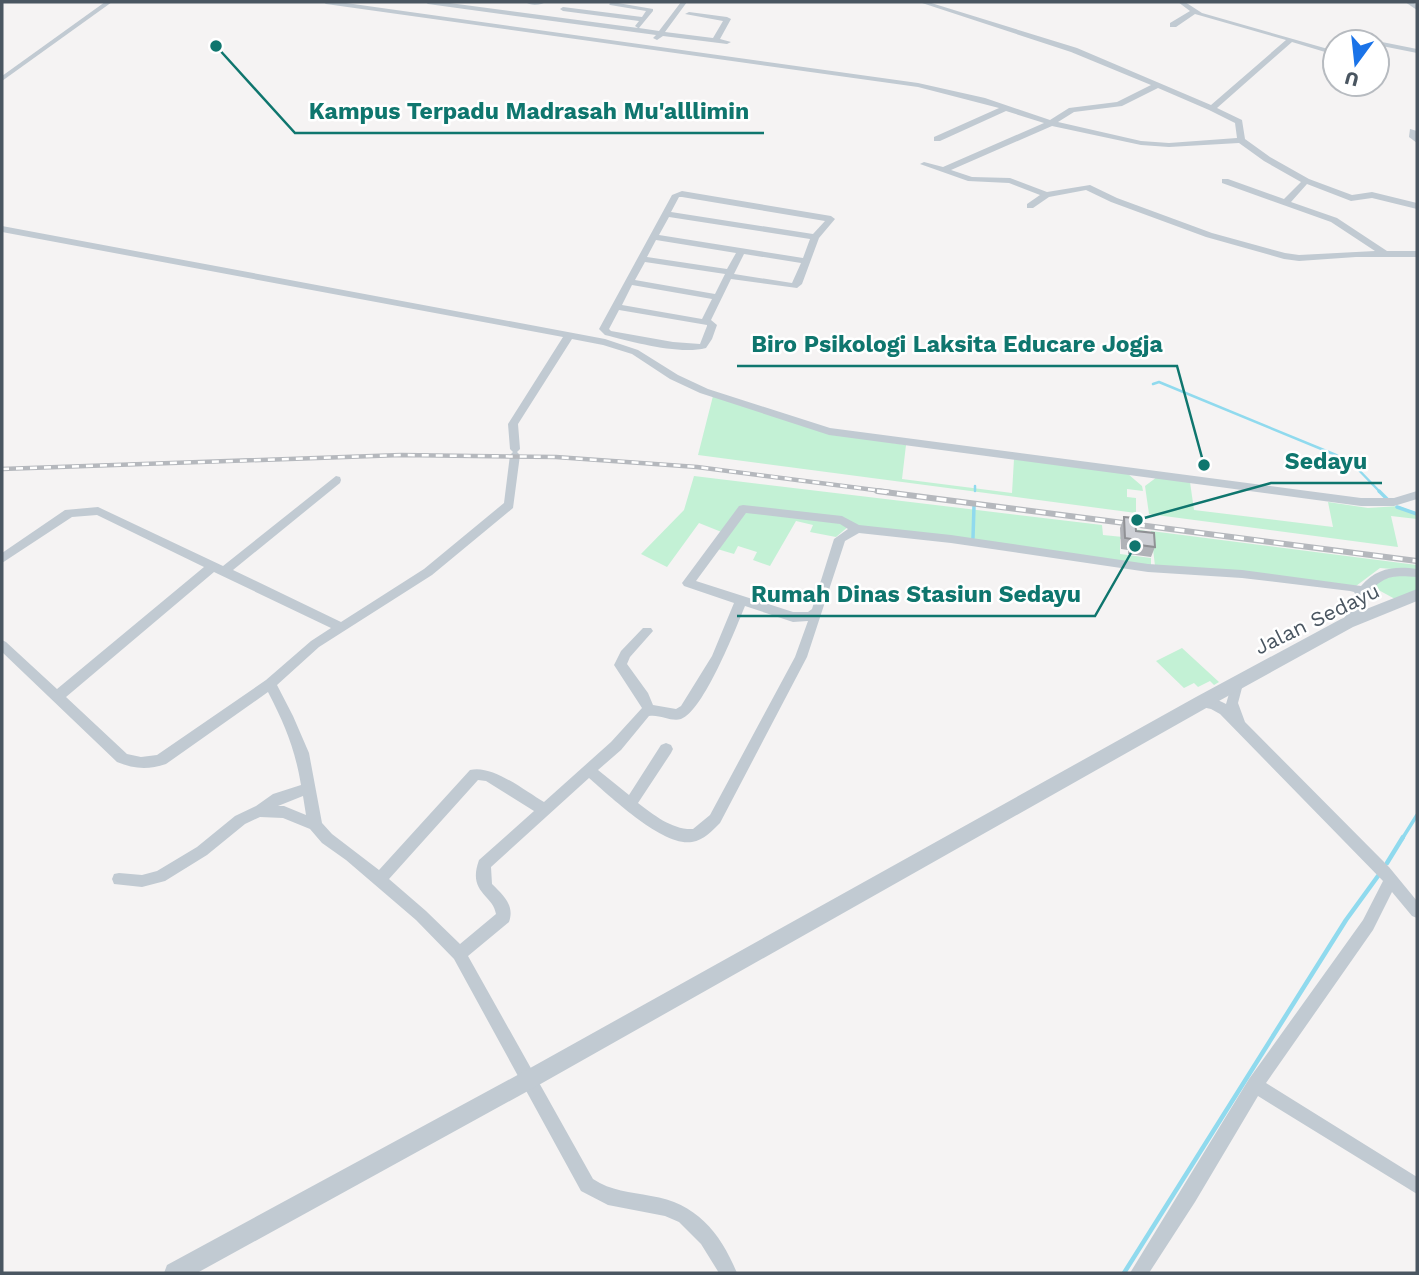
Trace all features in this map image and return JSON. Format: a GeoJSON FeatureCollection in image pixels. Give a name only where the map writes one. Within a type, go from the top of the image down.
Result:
{"type":"FeatureCollection","features":[{"type":"Feature","properties":{"kind":"street"},"geometry":{"type":"LineString","coordinates":[[2,79],[109,2]]}},
{"type":"Feature","properties":{"kind":"street"},"geometry":{"type":"LineString","coordinates":[[326,2],[918,85],[1051,123],[1153,145],[1244,142],[1267,159],[1306,181],[1351,198],[1372,195],[1417,205]]}},
{"type":"Feature","properties":{"kind":"street"},"geometry":{"type":"LineString","coordinates":[[428,2],[462,4],[727,42]]}},
{"type":"Feature","properties":{"kind":"street"},"geometry":{"type":"LineString","coordinates":[[421,15],[434,2]]}},
{"type":"Feature","properties":{"kind":"street"},"geometry":{"type":"LineString","coordinates":[[529,2],[543,2]]}},
{"type":"Feature","properties":{"kind":"street"},"geometry":{"type":"LineString","coordinates":[[543,31],[568,2]]}},
{"type":"Feature","properties":{"kind":"street"},"geometry":{"type":"LineString","coordinates":[[583,11],[591,2]]}},
{"type":"Feature","properties":{"kind":"street"},"geometry":{"type":"LineString","coordinates":[[650,46],[684,2]]}},
{"type":"Feature","properties":{"kind":"street"},"geometry":{"type":"LineString","coordinates":[[922,2],[1074,50],[1212,108],[1240,122],[1244,142]]}},
{"type":"Feature","properties":{"kind":"street"},"geometry":{"type":"LineString","coordinates":[[1181,2],[1195,11],[1321,49]]}},
{"type":"Feature","properties":{"kind":"street"},"geometry":{"type":"LineString","coordinates":[[1408,2],[1417,8]]}},
{"type":"Feature","properties":{"kind":"street"},"geometry":{"type":"LineString","coordinates":[[604,14],[613,3],[649,9],[636,30]]}},
{"type":"Feature","properties":{"kind":"street"},"geometry":{"type":"LineString","coordinates":[[563,9],[644,19]]}},
{"type":"Feature","properties":{"kind":"street"},"geometry":{"type":"LineString","coordinates":[[1173,25],[1195,11]]}},
{"type":"Feature","properties":{"kind":"street"},"geometry":{"type":"LineString","coordinates":[[689,14],[727,20],[716,40]]}},
{"type":"Feature","properties":{"kind":"street"},"geometry":{"type":"LineString","coordinates":[[690,37],[704,16]]}},
{"type":"Feature","properties":{"kind":"street"},"geometry":{"type":"LineString","coordinates":[[1212,108],[1291,39]]}},
{"type":"Feature","properties":{"kind":"street"},"geometry":{"type":"LineString","coordinates":[[1391,46],[1417,51]]}},
{"type":"Feature","properties":{"kind":"street"},"geometry":{"type":"LineString","coordinates":[[947,169],[1051,123],[1075,108],[1119,104],[1158,85]]}},
{"type":"Feature","properties":{"kind":"street"},"geometry":{"type":"LineString","coordinates":[[937,139],[1006,108]]}},
{"type":"Feature","properties":{"kind":"street"},"geometry":{"type":"LineString","coordinates":[[1413,131],[1413,137],[1417,141]]}},
{"type":"Feature","properties":{"kind":"street"},"geometry":{"type":"LineString","coordinates":[[924,164],[947,169],[971,179],[1010,181],[1046,195]]}},
{"type":"Feature","properties":{"kind":"street"},"geometry":{"type":"LineString","coordinates":[[1225,180],[1334,220],[1384,254]]}},
{"type":"Feature","properties":{"kind":"street"},"geometry":{"type":"LineString","coordinates":[[1286,202],[1306,181]]}},
{"type":"Feature","properties":{"kind":"street"},"geometry":{"type":"LineString","coordinates":[[1030,206],[1046,195],[1087,187],[1114,200],[1209,235],[1284,256],[1299,258],[1417,254]]}},
{"type":"Feature","properties":{"kind":"street"},"geometry":{"type":"LineString","coordinates":[[615,307],[706,321],[712,326],[704,345],[700,348],[605,332],[615,307],[630,282],[642,259],[655,237],[674,197],[682,194],[830,217],[831,220],[815,237],[794,286],[642,259]]}},
{"type":"Feature","properties":{"kind":"street"},"geometry":{"type":"LineString","coordinates":[[666,214],[815,237]]}},
{"type":"Feature","properties":{"kind":"street"},"geometry":{"type":"LineString","coordinates":[[2,229],[628,349],[674,377],[704,391],[847,434],[1333,499],[1394,502],[1417,509]]}},
{"type":"Feature","properties":{"kind":"street"},"geometry":{"type":"LineString","coordinates":[[655,237],[806,261]]}},
{"type":"Feature","properties":{"kind":"street"},"geometry":{"type":"LineString","coordinates":[[706,321],[741,251]]}},
{"type":"Feature","properties":{"kind":"street"},"geometry":{"type":"LineString","coordinates":[[630,282],[718,297]]}},
{"type":"Feature","properties":{"kind":"street"},"geometry":{"type":"LineString","coordinates":[[2,645],[122,758],[131,762],[151,763],[162,760],[270,684],[299,655],[428,572],[509,505],[515,452],[513,424],[569,336]]}},
{"type":"Feature","properties":{"kind":"street"},"geometry":{"type":"LineString","coordinates":[[628,349],[633,337]]}},
{"type":"Feature","properties":{"kind":"street"},"geometry":{"type":"LineString","coordinates":[[643,358],[652,341]]}},
{"type":"Feature","properties":{"kind":"street"},"geometry":{"type":"LineString","coordinates":[[58,696],[218,569],[336,480]]}},
{"type":"Feature","properties":{"kind":"street"},"geometry":{"type":"LineString","coordinates":[[1394,502],[1417,495]]}},
{"type":"Feature","properties":{"kind":"street"},"geometry":{"type":"LineString","coordinates":[[817,611],[804,618],[688,583],[743,509],[842,520],[856,529],[951,539],[1148,568],[1242,574],[1336,585],[1357,589],[1362,593]]}},
{"type":"Feature","properties":{"kind":"street"},"geometry":{"type":"LineString","coordinates":[[2,559],[69,513],[84,510],[110,516],[341,626]]}},
{"type":"Feature","properties":{"kind":"street"},"geometry":{"type":"LineString","coordinates":[[589,770],[677,834],[686,836],[704,832],[715,819],[801,657],[840,539],[856,529]]}},
{"type":"Feature","properties":{"kind":"street"},"geometry":{"type":"LineString","coordinates":[[1347,624],[1362,602],[1362,593],[1371,581],[1385,572],[1417,573]]}},
{"type":"Feature","properties":{"kind":"street","name":"Jalan Sedayu"},"geometry":{"type":"LineString","coordinates":[[176,1273],[530,1079],[1202,702],[1347,624],[1417,595]]}},
{"type":"Feature","properties":{"kind":"street"},"geometry":{"type":"LineString","coordinates":[[649,710],[672,715],[686,710],[718,657],[741,601]]}},
{"type":"Feature","properties":{"kind":"street"},"geometry":{"type":"LineString","coordinates":[[647,631],[625,654],[620,665],[649,710]]}},
{"type":"Feature","properties":{"kind":"street"},"geometry":{"type":"LineString","coordinates":[[270,684],[299,745],[314,825],[320,834],[432,925],[459,954],[587,1185],[610,1198],[676,1210],[691,1220],[702,1233],[728,1273]]}},
{"type":"Feature","properties":{"kind":"street"},"geometry":{"type":"LineString","coordinates":[[1237,684],[1231,703],[1244,729]]}},
{"type":"Feature","properties":{"kind":"street"},"geometry":{"type":"LineString","coordinates":[[1202,702],[1219,706],[1244,729],[1391,880],[1417,911]]}},
{"type":"Feature","properties":{"kind":"street"},"geometry":{"type":"LineString","coordinates":[[459,954],[504,916],[502,904],[485,887],[484,864],[617,746],[649,710]]}},
{"type":"Feature","properties":{"kind":"street"},"geometry":{"type":"LineString","coordinates":[[631,803],[666,749]]}},
{"type":"Feature","properties":{"kind":"street"},"geometry":{"type":"LineString","coordinates":[[379,880],[475,774],[489,776],[545,810]]}},
{"type":"Feature","properties":{"kind":"street"},"geometry":{"type":"LineString","coordinates":[[119,879],[142,881],[160,876],[202,851],[240,820],[278,798],[308,789]]}},
{"type":"Feature","properties":{"kind":"street"},"geometry":{"type":"LineString","coordinates":[[259,811],[284,812],[314,825]]}},
{"type":"Feature","properties":{"kind":"street"},"geometry":{"type":"LineString","coordinates":[[1139,1273],[1255,1085],[1368,925],[1391,880]]}},
{"type":"Feature","properties":{"kind":"street"},"geometry":{"type":"LineString","coordinates":[[1255,1085],[1417,1186]]}},
{"type":"Feature","properties":{"kind":"green space"},"geometry":{"type":"Polygon","coordinates":[[[713,396],[829,433],[906,445],[902,479],[1012,493],[1014,459],[1128,474],[1142,486],[1143,491],[1127,489],[1127,497],[1136,498],[1136,513],[698,455],[713,396]]]}},
{"type":"Feature","properties":{"kind":"green space"},"geometry":{"type":"Polygon","coordinates":[[[694,476],[1102,525],[1103,535],[1133,538],[1132,529],[1147,531],[1150,543],[1120,539],[1120,554],[1151,558],[1151,566],[849,526],[836,537],[810,532],[813,525],[796,521],[770,566],[753,560],[757,552],[738,546],[734,554],[714,548],[724,533],[699,523],[667,567],[641,554],[684,510],[694,476]]]}},
{"type":"Feature","properties":{"kind":"green space"},"geometry":{"type":"Polygon","coordinates":[[[1157,477],[1190,482],[1194,510],[1333,527],[1328,502],[1368,508],[1399,506],[1417,513],[1417,519],[1391,516],[1398,547],[1149,514],[1145,486],[1157,477]]]}},
{"type":"Feature","properties":{"kind":"green space"},"geometry":{"type":"Polygon","coordinates":[[[1151,531],[1417,565],[1417,571],[1380,568],[1356,586],[1155,566],[1151,531]]]}},
{"type":"Feature","properties":{"kind":"green space"},"geometry":{"type":"Polygon","coordinates":[[[1400,575],[1417,576],[1417,590],[1395,599],[1373,587],[1381,579],[1400,575]]]}},
{"type":"Feature","properties":{"kind":"green space"},"geometry":{"type":"Polygon","coordinates":[[[1182,648],[1219,682],[1214,685],[1210,681],[1198,687],[1194,683],[1184,688],[1156,661],[1182,648]]]}},
{"type":"Feature","properties":{"kind":"building"},"geometry":{"type":"Polygon","coordinates":[[[1124,517],[1135,518],[1136,531],[1154,533],[1155,547],[1132,544],[1132,539],[1125,538],[1124,517]]]}},
{"type":"Feature","properties":{"kind":"waterway"},"geometry":{"type":"LineString","coordinates":[[1153,384],[1159,382],[1336,455],[1353,464],[1380,492]]}},
{"type":"Feature","properties":{"kind":"waterway"},"geometry":{"type":"LineString","coordinates":[[975,486],[975,491]]}},
{"type":"Feature","properties":{"kind":"waterway"},"geometry":{"type":"LineString","coordinates":[[1380,492],[1387,499]]}},
{"type":"Feature","properties":{"kind":"waterway"},"geometry":{"type":"LineString","coordinates":[[973,538],[974,506]]}},
{"type":"Feature","properties":{"kind":"waterway"},"geometry":{"type":"LineString","coordinates":[[1397,507],[1417,514]]}},
{"type":"Feature","properties":{"kind":"waterway"},"geometry":{"type":"LineString","coordinates":[[1402,839],[1417,815]]}},
{"type":"Feature","properties":{"kind":"waterway"},"geometry":{"type":"LineString","coordinates":[[1387,863],[1403,837]]}},
{"type":"Feature","properties":{"kind":"waterway"},"geometry":{"type":"LineString","coordinates":[[1124,1273],[1346,920],[1378,876]]}},
{"type":"Feature","properties":{"kind":"railway"},"geometry":{"type":"LineString","coordinates":[[2,469],[401,455],[556,457],[697,467],[890,492]]}},
{"type":"Feature","properties":{"kind":"railway"},"geometry":{"type":"LineString","coordinates":[[877,491],[1417,561]]}},
{"type":"Feature","properties":{"kind":"place","name":"Kampus Terpadu Madrasah Mu'alllimin"},"geometry":{"type":"Point","coordinates":[216,46]}},
{"type":"Feature","properties":{"kind":"place","name":"Biro Psikologi Laksita Educare Jogja"},"geometry":{"type":"Point","coordinates":[1204,465]}},
{"type":"Feature","properties":{"kind":"place","name":"Sedayu"},"geometry":{"type":"Point","coordinates":[1137,520]}},
{"type":"Feature","properties":{"kind":"place","name":"Rumah Dinas Stasiun Sedayu"},"geometry":{"type":"Point","coordinates":[1135,546]}}]}
